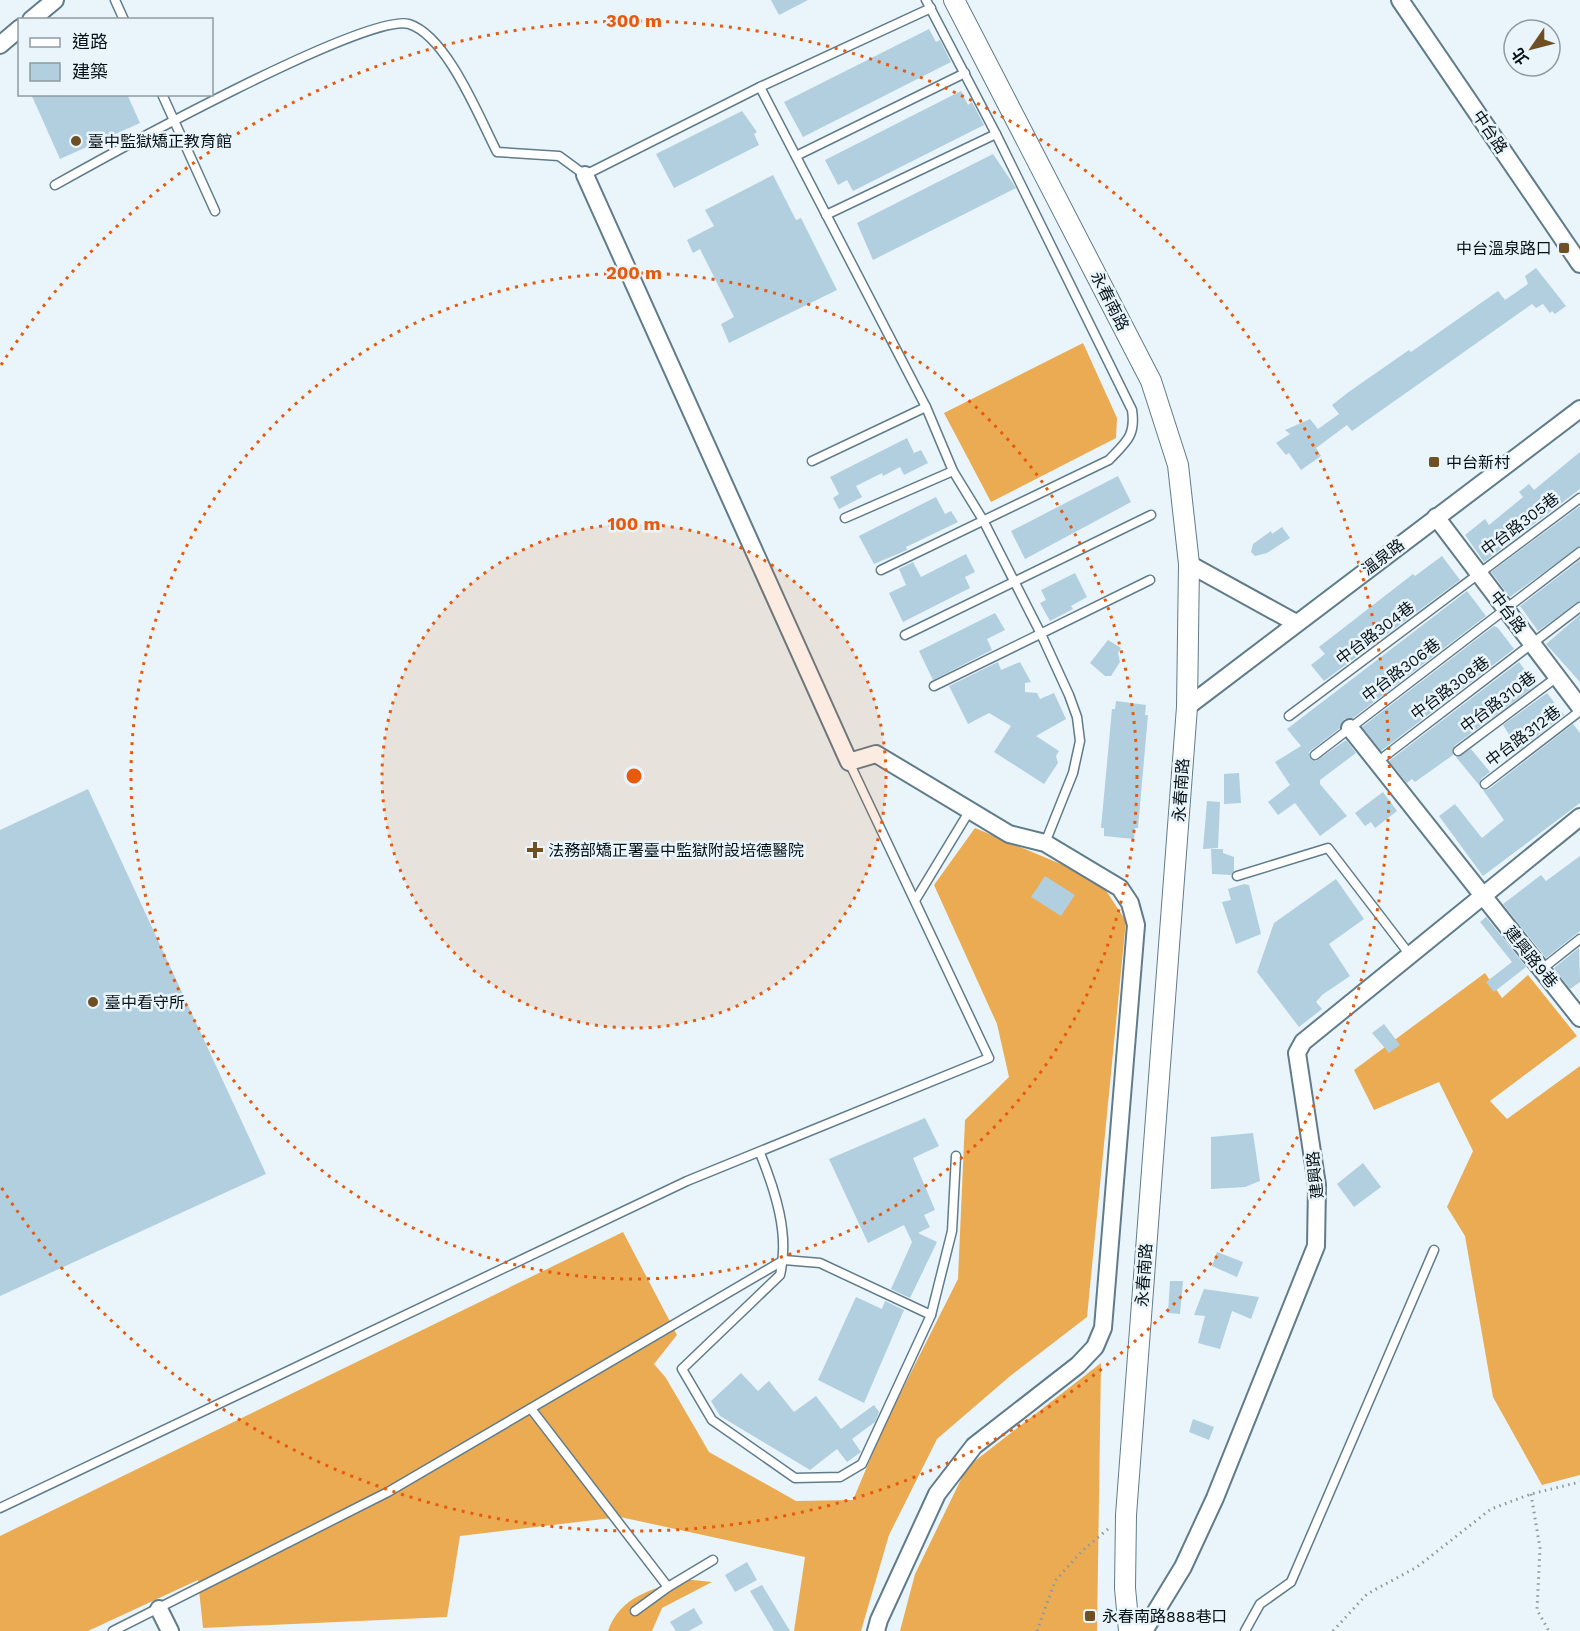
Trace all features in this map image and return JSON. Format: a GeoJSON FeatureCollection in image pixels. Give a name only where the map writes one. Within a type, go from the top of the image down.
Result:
{"type":"FeatureCollection","features":[{"type":"Feature","properties":{"kind":"street"},"geometry":{"type":"LineString","coordinates":[[33,18],[55,0]]}},
{"type":"Feature","properties":{"kind":"street","name":"永春南路"},"geometry":{"type":"LineString","coordinates":[[954,0],[1151,381],[1178,465],[1189,564],[1187,706],[1126,1515],[1125,1588],[1129,1631]]}},
{"type":"Feature","properties":{"kind":"street","name":"中台路"},"geometry":{"type":"LineString","coordinates":[[1400,0],[1580,264]]}},
{"type":"Feature","properties":{"kind":"street"},"geometry":{"type":"LineString","coordinates":[[0,45],[18,30]]}},
{"type":"Feature","properties":{"kind":"street"},"geometry":{"type":"LineString","coordinates":[[585,175],[849,762],[876,754],[1009,834],[1045,843],[1120,888],[1130,903],[1136,925],[1103,1328],[1095,1347],[1078,1365],[974,1446],[937,1494],[876,1631]]}},
{"type":"Feature","properties":{"kind":"street","name":"溫泉路"},"geometry":{"type":"LineString","coordinates":[[1187,706],[1580,409]]}},
{"type":"Feature","properties":{"kind":"street","name":"中台路"},"geometry":{"type":"LineString","coordinates":[[1436,517],[1580,709]]}},
{"type":"Feature","properties":{"kind":"street"},"geometry":{"type":"LineString","coordinates":[[1189,564],[1296,623]]}},
{"type":"Feature","properties":{"kind":"street","name":"建興路9巷"},"geometry":{"type":"LineString","coordinates":[[1350,728],[1580,1018]]}},
{"type":"Feature","properties":{"kind":"street","name":"建興路"},"geometry":{"type":"LineString","coordinates":[[1144,1631],[1183,1567],[1215,1498],[1316,1246],[1317,1185],[1297,1053],[1303,1042],[1580,817]]}},
{"type":"Feature","properties":{"kind":"street"},"geometry":{"type":"LineString","coordinates":[[159,1609],[170,1631]]}},
{"type":"Feature","properties":{"kind":"lane"},"geometry":{"type":"LineString","coordinates":[[115,0],[123,18]]}},
{"type":"Feature","properties":{"kind":"lane"},"geometry":{"type":"LineString","coordinates":[[55,185],[174,119],[358,34],[393,22],[410,24],[435,40],[448,58],[497,152],[559,156],[585,175],[929,4],[1132,410],[1134,422],[1130,438],[1109,460],[881,570]]}},
{"type":"Feature","properties":{"kind":"lane"},"geometry":{"type":"LineString","coordinates":[[796,156],[965,73]]}},
{"type":"Feature","properties":{"kind":"lane"},"geometry":{"type":"LineString","coordinates":[[760,87],[926,407],[953,471],[984,520],[1041,634],[1073,706],[1080,741],[1073,773],[1045,843]]}},
{"type":"Feature","properties":{"kind":"lane"},"geometry":{"type":"LineString","coordinates":[[163,96],[215,211]]}},
{"type":"Feature","properties":{"kind":"lane"},"geometry":{"type":"LineString","coordinates":[[826,215],[996,134]]}},
{"type":"Feature","properties":{"kind":"lane"},"geometry":{"type":"LineString","coordinates":[[812,461],[926,407]]}},
{"type":"Feature","properties":{"kind":"lane"},"geometry":{"type":"LineString","coordinates":[[844,518],[953,471]]}},
{"type":"Feature","properties":{"kind":"lane","name":"中台路305巷"},"geometry":{"type":"LineString","coordinates":[[1479,574],[1580,498]]}},
{"type":"Feature","properties":{"kind":"lane"},"geometry":{"type":"LineString","coordinates":[[905,635],[1014,584],[1151,515]]}},
{"type":"Feature","properties":{"kind":"lane","name":"中台路306巷"},"geometry":{"type":"LineString","coordinates":[[1315,755],[1580,552]]}},
{"type":"Feature","properties":{"kind":"lane","name":"中台路304巷"},"geometry":{"type":"LineString","coordinates":[[1289,716],[1479,574]]}},
{"type":"Feature","properties":{"kind":"lane"},"geometry":{"type":"LineString","coordinates":[[933,686],[1150,580]]}},
{"type":"Feature","properties":{"kind":"lane","name":"中台路308巷"},"geometry":{"type":"LineString","coordinates":[[1385,756],[1580,607]]}},
{"type":"Feature","properties":{"kind":"lane","name":"中台路310巷"},"geometry":{"type":"LineString","coordinates":[[1458,751],[1557,677]]}},
{"type":"Feature","properties":{"kind":"lane","name":"中台路312巷"},"geometry":{"type":"LineString","coordinates":[[1485,784],[1580,709]]}},
{"type":"Feature","properties":{"kind":"lane"},"geometry":{"type":"LineString","coordinates":[[0,1508],[687,1181],[989,1058],[916,899],[849,762]]}},
{"type":"Feature","properties":{"kind":"lane"},"geometry":{"type":"LineString","coordinates":[[916,899],[970,810]]}},
{"type":"Feature","properties":{"kind":"lane"},"geometry":{"type":"LineString","coordinates":[[1237,876],[1328,849],[1410,955]]}},
{"type":"Feature","properties":{"kind":"lane"},"geometry":{"type":"LineString","coordinates":[[1542,969],[1580,939]]}},
{"type":"Feature","properties":{"kind":"lane"},"geometry":{"type":"LineString","coordinates":[[760,1153],[776,1195],[784,1260],[780,1275],[682,1369],[712,1420],[795,1478],[840,1477],[862,1464],[931,1315],[952,1230],[956,1156]]}},
{"type":"Feature","properties":{"kind":"lane"},"geometry":{"type":"LineString","coordinates":[[1245,1631],[1260,1604],[1291,1582],[1434,1250]]}},
{"type":"Feature","properties":{"kind":"lane"},"geometry":{"type":"LineString","coordinates":[[112,1631],[388,1492],[532,1410],[643,1340],[784,1260],[820,1263],[931,1315]]}},
{"type":"Feature","properties":{"kind":"lane"},"geometry":{"type":"LineString","coordinates":[[532,1410],[668,1587]]}},
{"type":"Feature","properties":{"kind":"lane"},"geometry":{"type":"LineString","coordinates":[[635,1611],[668,1587],[713,1560]]}},
{"type":"Feature","properties":{"kind":"lane"},"geometry":{"type":"LineString","coordinates":[[138,1619],[140,1631]]}},
{"type":"Feature","properties":{"kind":"path"},"geometry":{"type":"LineString","coordinates":[[1333,1631],[1367,1594],[1417,1567],[1491,1509],[1532,1494],[1580,1482]]}},
{"type":"Feature","properties":{"kind":"path"},"geometry":{"type":"LineString","coordinates":[[1532,1494],[1540,1548],[1537,1610],[1549,1631]]}},
{"type":"Feature","properties":{"kind":"path"},"geometry":{"type":"LineString","coordinates":[[1037,1631],[1055,1581],[1082,1551],[1126,1515]]}},
{"type":"Feature","properties":{"kind":"shaded area"},"geometry":{"type":"Polygon","coordinates":[[[1083,343],[1117,418],[1116,438],[991,502],[944,413],[1083,343]]]}},
{"type":"Feature","properties":{"kind":"shaded area"},"geometry":{"type":"Polygon","coordinates":[[[975,828],[1099,880],[1126,921],[1087,1317],[1009,1377],[937,1439],[889,1535],[861,1631],[794,1631],[805,1557],[620,1517],[460,1536],[447,1617],[203,1628],[198,1580],[88,1631],[0,1631],[0,1536],[623,1232],[677,1335],[654,1364],[666,1378],[709,1452],[796,1501],[853,1500],[885,1424],[958,1279],[965,1120],[1009,1077],[997,1024],[934,885],[975,828]]]}},
{"type":"Feature","properties":{"kind":"shaded area"},"geometry":{"type":"Polygon","coordinates":[[[1485,973],[1502,998],[1528,975],[1577,1036],[1490,1101],[1507,1119],[1580,1066],[1580,1475],[1542,1485],[1493,1397],[1465,1236],[1447,1207],[1473,1151],[1439,1082],[1374,1110],[1354,1070],[1485,973]]]}},
{"type":"Feature","properties":{"kind":"shaded area"},"geometry":{"type":"Polygon","coordinates":[[[1101,1363],[1097,1631],[900,1631],[915,1574],[967,1467],[1101,1363]]]}},
{"type":"Feature","properties":{"kind":"shaded area"},"geometry":{"type":"Polygon","coordinates":[[[683,1579],[712,1582],[662,1608],[652,1631],[608,1631],[613,1619],[629,1602],[649,1591],[683,1579]]]}},
{"type":"Feature","properties":{"kind":"building"},"geometry":{"type":"Polygon","coordinates":[[[771,0],[808,0],[779,15],[771,0]]]}},
{"type":"Feature","properties":{"kind":"building"},"geometry":{"type":"Polygon","coordinates":[[[929,29],[936,42],[940,40],[951,62],[803,137],[784,102],[929,29]]]}},
{"type":"Feature","properties":{"kind":"building"},"geometry":{"type":"Polygon","coordinates":[[[961,91],[968,105],[972,102],[984,125],[853,191],[847,180],[838,185],[825,160],[961,91]]]}},
{"type":"Feature","properties":{"kind":"building","name":"臺中監獄矯正教育館"},"geometry":{"type":"Polygon","coordinates":[[[32,96],[128,96],[140,123],[60,159],[32,96]]]}},
{"type":"Feature","properties":{"kind":"building"},"geometry":{"type":"Polygon","coordinates":[[[742,111],[757,132],[754,134],[759,145],[674,188],[656,154],[742,111]]]}},
{"type":"Feature","properties":{"kind":"building"},"geometry":{"type":"Polygon","coordinates":[[[993,154],[1016,188],[873,260],[857,223],[993,154]]]}},
{"type":"Feature","properties":{"kind":"building"},"geometry":{"type":"Polygon","coordinates":[[[773,175],[796,220],[801,218],[837,290],[729,343],[721,324],[734,317],[700,249],[693,253],[687,240],[714,226],[705,210],[773,175]]]}},
{"type":"Feature","properties":{"kind":"building"},"geometry":{"type":"Polygon","coordinates":[[[1536,268],[1566,306],[1555,314],[1552,311],[1550,313],[1543,304],[1536,308],[1532,304],[1352,431],[1347,425],[1316,448],[1321,456],[1301,470],[1289,453],[1286,455],[1276,443],[1290,434],[1285,430],[1310,419],[1318,429],[1339,414],[1332,405],[1350,391],[1409,350],[1411,352],[1498,291],[1505,300],[1528,284],[1525,276],[1536,268]]]}},
{"type":"Feature","properties":{"kind":"building"},"geometry":{"type":"Polygon","coordinates":[[[907,438],[914,453],[921,450],[928,463],[904,475],[900,467],[856,486],[862,497],[839,509],[833,498],[839,494],[830,477],[907,438]]]}},
{"type":"Feature","properties":{"kind":"building"},"geometry":{"type":"Polygon","coordinates":[[[1580,452],[1580,489],[1484,562],[1465,535],[1485,519],[1489,525],[1523,497],[1519,492],[1529,484],[1534,490],[1580,452]]]}},
{"type":"Feature","properties":{"kind":"building"},"geometry":{"type":"Polygon","coordinates":[[[1118,476],[1131,502],[1025,559],[1011,531],[1118,476]]]}},
{"type":"Feature","properties":{"kind":"building"},"geometry":{"type":"Polygon","coordinates":[[[936,497],[945,514],[951,511],[958,522],[906,547],[907,550],[874,564],[859,536],[936,497]]]}},
{"type":"Feature","properties":{"kind":"building"},"geometry":{"type":"Polygon","coordinates":[[[1580,506],[1580,546],[1510,597],[1491,572],[1580,506]]]}},
{"type":"Feature","properties":{"kind":"building"},"geometry":{"type":"Polygon","coordinates":[[[1282,527],[1290,538],[1267,553],[1255,556],[1251,552],[1253,544],[1271,531],[1272,534],[1282,527]]]}},
{"type":"Feature","properties":{"kind":"building"},"geometry":{"type":"Polygon","coordinates":[[[966,554],[975,572],[965,577],[970,588],[903,622],[889,593],[906,585],[899,569],[913,562],[921,577],[966,554]]]}},
{"type":"Feature","properties":{"kind":"building"},"geometry":{"type":"Polygon","coordinates":[[[1442,556],[1460,580],[1324,681],[1311,665],[1325,654],[1319,647],[1413,574],[1415,576],[1442,556]]]}},
{"type":"Feature","properties":{"kind":"building"},"geometry":{"type":"Polygon","coordinates":[[[1580,560],[1580,601],[1538,631],[1520,606],[1580,560]]]}},
{"type":"Feature","properties":{"kind":"building"},"geometry":{"type":"Polygon","coordinates":[[[1075,573],[1087,597],[1071,606],[1073,609],[1050,621],[1040,603],[1046,600],[1041,590],[1075,573]]]}},
{"type":"Feature","properties":{"kind":"building"},"geometry":{"type":"Polygon","coordinates":[[[1467,591],[1486,616],[1353,718],[1344,719],[1340,728],[1309,752],[1310,758],[1316,761],[1346,740],[1356,753],[1320,780],[1320,784],[1347,816],[1320,836],[1295,803],[1278,815],[1268,802],[1290,785],[1275,762],[1301,746],[1287,729],[1467,591]]]}},
{"type":"Feature","properties":{"kind":"building"},"geometry":{"type":"Polygon","coordinates":[[[995,613],[1005,630],[987,639],[992,650],[933,680],[919,651],[995,613]]]}},
{"type":"Feature","properties":{"kind":"building"},"geometry":{"type":"Polygon","coordinates":[[[1580,615],[1580,682],[1546,644],[1580,615]]]}},
{"type":"Feature","properties":{"kind":"building"},"geometry":{"type":"Polygon","coordinates":[[[1494,626],[1514,649],[1381,751],[1362,727],[1494,626]]]}},
{"type":"Feature","properties":{"kind":"building"},"geometry":{"type":"Polygon","coordinates":[[[1108,640],[1121,648],[1118,653],[1120,662],[1111,676],[1105,676],[1090,663],[1108,640]]]}},
{"type":"Feature","properties":{"kind":"building"},"geometry":{"type":"Polygon","coordinates":[[[998,662],[1001,670],[1020,662],[1031,682],[1025,683],[1025,692],[1037,693],[1040,699],[1054,693],[1066,719],[1036,736],[1059,751],[1056,756],[1058,763],[1044,784],[994,752],[1011,726],[989,713],[968,724],[949,686],[998,662]]]}},
{"type":"Feature","properties":{"kind":"building"},"geometry":{"type":"Polygon","coordinates":[[[1519,662],[1536,685],[1454,746],[1453,755],[1415,782],[1412,779],[1407,783],[1389,761],[1519,662]]]}},
{"type":"Feature","properties":{"kind":"building"},"geometry":{"type":"Polygon","coordinates":[[[1547,693],[1564,715],[1519,750],[1503,725],[1547,693]]]}},
{"type":"Feature","properties":{"kind":"building"},"geometry":{"type":"Polygon","coordinates":[[[1116,701],[1146,705],[1145,715],[1148,715],[1138,828],[1135,828],[1134,839],[1104,836],[1104,828],[1101,828],[1112,709],[1115,709],[1116,701]]]}},
{"type":"Feature","properties":{"kind":"building"},"geometry":{"type":"Polygon","coordinates":[[[1573,724],[1580,733],[1580,803],[1483,876],[1439,816],[1455,804],[1482,838],[1504,820],[1483,790],[1489,789],[1573,724]]]}},
{"type":"Feature","properties":{"kind":"building"},"geometry":{"type":"Polygon","coordinates":[[[1471,749],[1490,772],[1481,779],[1479,785],[1456,757],[1471,749]]]}},
{"type":"Feature","properties":{"kind":"building"},"geometry":{"type":"Polygon","coordinates":[[[1239,773],[1241,803],[1224,804],[1224,774],[1239,773]]]}},
{"type":"Feature","properties":{"kind":"building","name":"臺中看守所"},"geometry":{"type":"Polygon","coordinates":[[[88,789],[266,1174],[0,1296],[0,830],[88,789]]]}},
{"type":"Feature","properties":{"kind":"building"},"geometry":{"type":"Polygon","coordinates":[[[1383,792],[1397,811],[1375,828],[1371,822],[1365,826],[1355,813],[1383,792]]]}},
{"type":"Feature","properties":{"kind":"building"},"geometry":{"type":"Polygon","coordinates":[[[1207,801],[1220,802],[1218,848],[1203,849],[1207,801]]]}},
{"type":"Feature","properties":{"kind":"building"},"geometry":{"type":"Polygon","coordinates":[[[1211,849],[1223,849],[1223,853],[1234,857],[1234,871],[1231,875],[1212,874],[1211,849]]]}},
{"type":"Feature","properties":{"kind":"building"},"geometry":{"type":"Polygon","coordinates":[[[1580,856],[1580,931],[1546,958],[1503,904],[1541,875],[1546,881],[1580,856]]]}},
{"type":"Feature","properties":{"kind":"building"},"geometry":{"type":"Polygon","coordinates":[[[1045,876],[1075,895],[1061,916],[1031,897],[1045,876]]]}},
{"type":"Feature","properties":{"kind":"building"},"geometry":{"type":"Polygon","coordinates":[[[1336,879],[1364,919],[1329,944],[1350,976],[1322,995],[1316,1002],[1322,1009],[1299,1027],[1257,972],[1274,923],[1336,879]]]}},
{"type":"Feature","properties":{"kind":"building"},"geometry":{"type":"Polygon","coordinates":[[[1244,884],[1249,885],[1261,934],[1236,944],[1222,902],[1231,900],[1228,889],[1244,884]]]}},
{"type":"Feature","properties":{"kind":"building"},"geometry":{"type":"Polygon","coordinates":[[[1486,917],[1526,967],[1494,992],[1486,982],[1512,962],[1480,922],[1486,917]]]}},
{"type":"Feature","properties":{"kind":"building"},"geometry":{"type":"Polygon","coordinates":[[[1579,948],[1580,982],[1570,989],[1554,968],[1579,948]]]}},
{"type":"Feature","properties":{"kind":"building"},"geometry":{"type":"Polygon","coordinates":[[[1384,1024],[1400,1045],[1389,1053],[1372,1033],[1384,1024]]]}},
{"type":"Feature","properties":{"kind":"building"},"geometry":{"type":"Polygon","coordinates":[[[925,1118],[939,1146],[913,1158],[935,1210],[924,1215],[930,1227],[918,1233],[937,1242],[910,1298],[891,1289],[912,1242],[904,1225],[868,1243],[829,1159],[925,1118]]]}},
{"type":"Feature","properties":{"kind":"building"},"geometry":{"type":"Polygon","coordinates":[[[1253,1133],[1260,1181],[1245,1187],[1211,1189],[1211,1137],[1253,1133]]]}},
{"type":"Feature","properties":{"kind":"building"},"geometry":{"type":"Polygon","coordinates":[[[1363,1163],[1381,1187],[1354,1207],[1337,1184],[1363,1163]]]}},
{"type":"Feature","properties":{"kind":"building"},"geometry":{"type":"Polygon","coordinates":[[[1217,1252],[1243,1262],[1237,1277],[1212,1266],[1217,1252]]]}},
{"type":"Feature","properties":{"kind":"building"},"geometry":{"type":"Polygon","coordinates":[[[1170,1281],[1183,1281],[1180,1314],[1168,1313],[1170,1281]]]}},
{"type":"Feature","properties":{"kind":"building"},"geometry":{"type":"Polygon","coordinates":[[[1204,1289],[1259,1297],[1251,1319],[1232,1311],[1220,1349],[1198,1343],[1205,1316],[1194,1315],[1204,1289]]]}},
{"type":"Feature","properties":{"kind":"building"},"geometry":{"type":"Polygon","coordinates":[[[856,1297],[882,1309],[885,1301],[904,1310],[864,1403],[818,1380],[856,1297]]]}},
{"type":"Feature","properties":{"kind":"building"},"geometry":{"type":"Polygon","coordinates":[[[741,1373],[758,1391],[769,1381],[794,1412],[816,1396],[841,1429],[874,1405],[879,1412],[875,1422],[852,1439],[861,1452],[847,1462],[837,1449],[810,1470],[720,1416],[711,1401],[741,1373]]]}},
{"type":"Feature","properties":{"kind":"building"},"geometry":{"type":"Polygon","coordinates":[[[1193,1419],[1214,1427],[1209,1440],[1189,1432],[1193,1419]]]}},
{"type":"Feature","properties":{"kind":"building"},"geometry":{"type":"Polygon","coordinates":[[[747,1562],[757,1580],[735,1592],[725,1575],[747,1562]]]}},
{"type":"Feature","properties":{"kind":"building"},"geometry":{"type":"Polygon","coordinates":[[[762,1585],[790,1631],[774,1631],[750,1591],[762,1585]]]}},
{"type":"Feature","properties":{"kind":"building"},"geometry":{"type":"Polygon","coordinates":[[[694,1608],[703,1623],[689,1631],[676,1631],[670,1622],[694,1608]]]}},
{"type":"Feature","properties":{"kind":"place","name":"臺中監獄矯正教育館"},"geometry":{"type":"Point","coordinates":[76,141]}},
{"type":"Feature","properties":{"kind":"place","name":"中台溫泉路口"},"geometry":{"type":"Point","coordinates":[1564,248]}},
{"type":"Feature","properties":{"kind":"place","name":"中台新村"},"geometry":{"type":"Point","coordinates":[1434,462]}},
{"type":"Feature","properties":{"kind":"place","name":"法務部矯正署臺中監獄附設培德醫院"},"geometry":{"type":"Point","coordinates":[535,850]}},
{"type":"Feature","properties":{"kind":"place","name":"臺中看守所"},"geometry":{"type":"Point","coordinates":[93,1002]}},
{"type":"Feature","properties":{"kind":"place","name":"永春南路888巷口"},"geometry":{"type":"Point","coordinates":[1090,1616]}}]}
